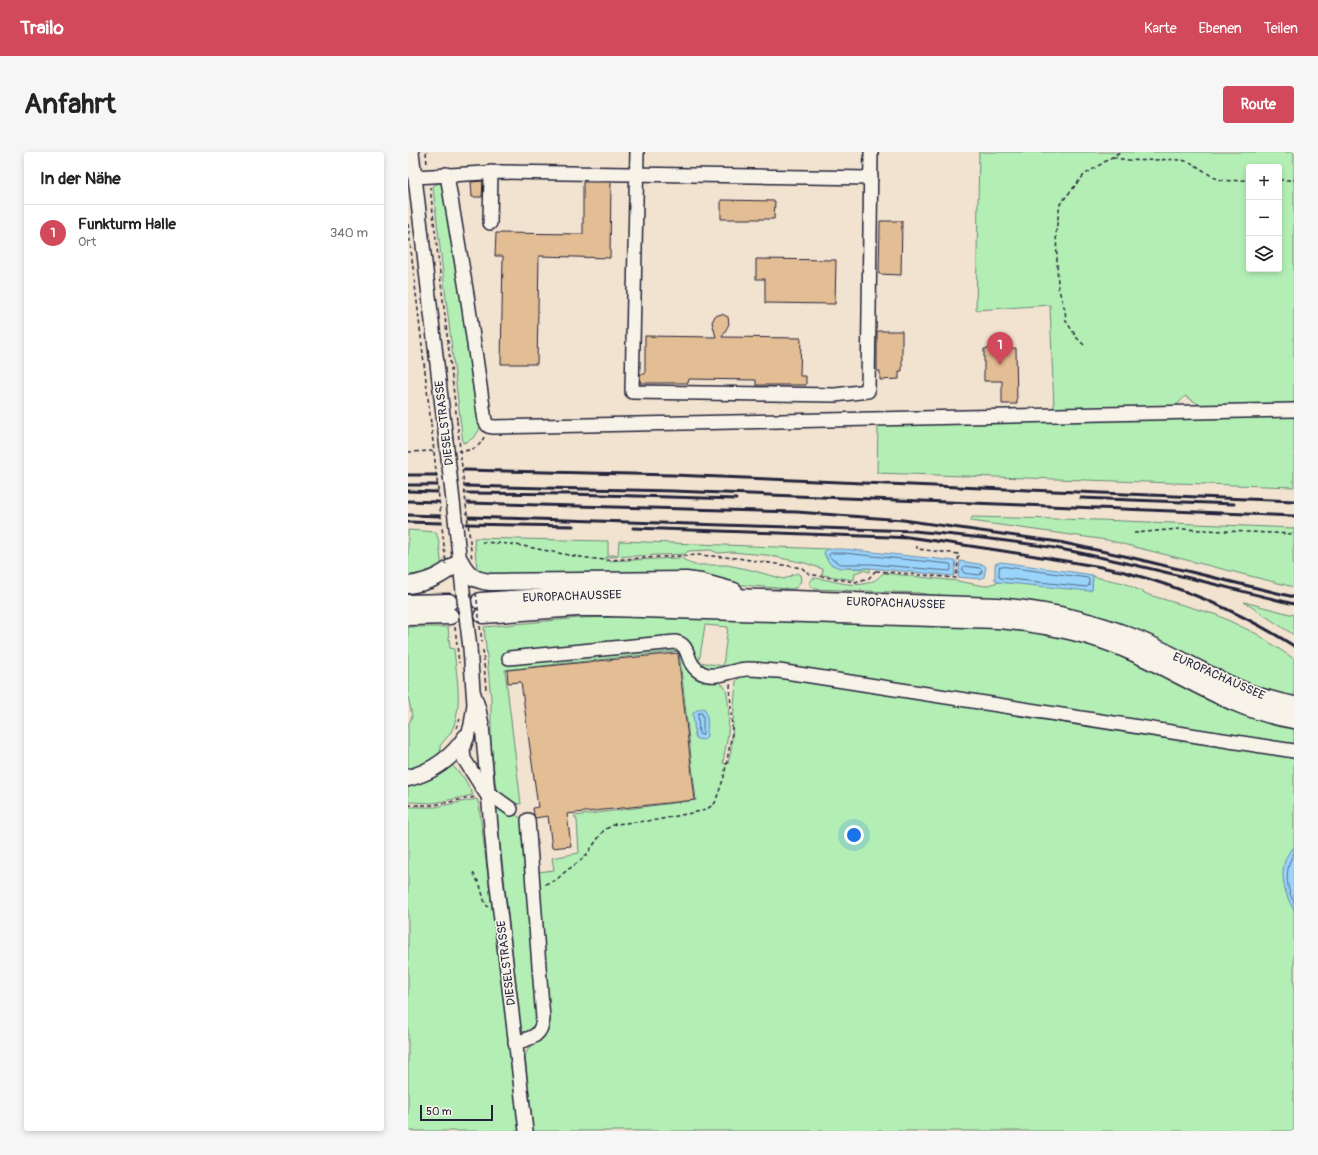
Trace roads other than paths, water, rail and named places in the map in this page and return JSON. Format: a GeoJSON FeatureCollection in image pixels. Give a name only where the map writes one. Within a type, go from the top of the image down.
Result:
{"type":"FeatureCollection","features":[{"type":"Feature","properties":{"kind":"main road"},"geometry":{"type":"LineString","coordinates":[[408,585],[438,578],[459,562],[469,575],[483,581],[490,582],[686,580],[701,582],[764,599]]}},
{"type":"Feature","properties":{"kind":"main road","name":"EUROPACHAUSSEE"},"geometry":{"type":"LineString","coordinates":[[476,600],[595,594],[648,594],[997,606],[1049,612],[1088,621],[1136,638],[1253,694],[1294,705]]}},
{"type":"Feature","properties":{"kind":"main road","name":"EUROPACHAUSSEE"},"geometry":{"type":"LineString","coordinates":[[476,600],[577,608],[655,608],[998,620],[1043,625],[1103,640],[1149,660],[1241,706],[1264,714],[1294,720]]}},
{"type":"Feature","properties":{"kind":"main road"},"geometry":{"type":"LineString","coordinates":[[408,603],[451,615],[408,617]]}},
{"type":"Feature","properties":{"kind":"main road"},"geometry":{"type":"LineString","coordinates":[[408,778],[426,772],[440,764],[458,748],[466,737]]}},
{"type":"Feature","properties":{"kind":"street","name":"DIESELSTRASSE"},"geometry":{"type":"LineString","coordinates":[[412,152],[459,562],[476,600],[464,649],[482,725],[487,796],[494,861],[526,1131]]}},
{"type":"Feature","properties":{"kind":"street"},"geometry":{"type":"LineString","coordinates":[[637,152],[632,392],[835,395],[868,391],[871,152]]}},
{"type":"Feature","properties":{"kind":"street"},"geometry":{"type":"LineString","coordinates":[[415,177],[491,172],[871,178]]}},
{"type":"Feature","properties":{"kind":"street"},"geometry":{"type":"LineString","coordinates":[[490,223],[491,172]]}},
{"type":"Feature","properties":{"kind":"street"},"geometry":{"type":"LineString","coordinates":[[446,174],[467,295],[485,421],[488,426],[502,427],[1294,410]]}},
{"type":"Feature","properties":{"kind":"street"},"geometry":{"type":"LineString","coordinates":[[509,658],[675,642],[681,643],[686,647],[693,668],[703,674],[715,675],[746,669],[779,671],[1294,751]]}},
{"type":"Feature","properties":{"kind":"street","name":"DIESELSTRASSE"},"geometry":{"type":"LineString","coordinates":[[474,694],[473,713],[463,750],[464,759],[487,796]]}},
{"type":"Feature","properties":{"kind":"street"},"geometry":{"type":"LineString","coordinates":[[487,796],[493,796],[511,809]]}},
{"type":"Feature","properties":{"kind":"street"},"geometry":{"type":"LineString","coordinates":[[515,1043],[537,1035],[541,1031],[543,1019],[528,820]]}},
{"type":"Feature","properties":{"kind":"water"},"geometry":{"type":"Polygon","coordinates":[[[828,549],[844,549],[956,561],[954,576],[870,568],[840,568],[830,564],[824,552],[828,549]]]}},
{"type":"Feature","properties":{"kind":"water"},"geometry":{"type":"Polygon","coordinates":[[[960,561],[984,565],[986,567],[984,577],[980,579],[958,577],[960,561]]]}},
{"type":"Feature","properties":{"kind":"water"},"geometry":{"type":"Polygon","coordinates":[[[1001,562],[1093,575],[1092,590],[1089,591],[998,582],[995,580],[995,564],[1001,562]]]}},
{"type":"Feature","properties":{"kind":"water"},"geometry":{"type":"Polygon","coordinates":[[[704,708],[707,714],[707,735],[704,740],[697,739],[695,736],[693,713],[704,708]]]}},
{"type":"Feature","properties":{"kind":"water"},"geometry":{"type":"Polygon","coordinates":[[[1294,847],[1294,910],[1284,886],[1283,869],[1288,854],[1294,847]]]}},
{"type":"Feature","properties":{"kind":"railway"},"geometry":{"type":"LineString","coordinates":[[464,470],[673,475],[1294,501]]}},
{"type":"Feature","properties":{"kind":"railway"},"geometry":{"type":"LineString","coordinates":[[408,475],[436,475]]}},
{"type":"Feature","properties":{"kind":"railway"},"geometry":{"type":"LineString","coordinates":[[408,485],[437,485]]}},
{"type":"Feature","properties":{"kind":"railway"},"geometry":{"type":"LineString","coordinates":[[466,486],[673,491],[1294,516]]}},
{"type":"Feature","properties":{"kind":"railway"},"geometry":{"type":"LineString","coordinates":[[408,491],[437,492]]}},
{"type":"Feature","properties":{"kind":"railway"},"geometry":{"type":"LineString","coordinates":[[467,493],[569,494],[736,499]]}},
{"type":"Feature","properties":{"kind":"railway"},"geometry":{"type":"LineString","coordinates":[[1081,498],[1234,504]]}},
{"type":"Feature","properties":{"kind":"railway"},"geometry":{"type":"LineString","coordinates":[[408,501],[438,502]]}},
{"type":"Feature","properties":{"kind":"railway"},"geometry":{"type":"LineString","coordinates":[[468,503],[797,512],[903,520],[1059,542],[1129,557],[1294,597]]}},
{"type":"Feature","properties":{"kind":"railway"},"geometry":{"type":"LineString","coordinates":[[408,515],[440,516]]}},
{"type":"Feature","properties":{"kind":"railway"},"geometry":{"type":"LineString","coordinates":[[469,517],[915,531],[1006,541],[1090,555],[1294,604]]}},
{"type":"Feature","properties":{"kind":"railway"},"geometry":{"type":"LineString","coordinates":[[408,522],[441,523]]}},
{"type":"Feature","properties":{"kind":"railway"},"geometry":{"type":"LineString","coordinates":[[466,524],[573,526]]}},
{"type":"Feature","properties":{"kind":"railway"},"geometry":{"type":"LineString","coordinates":[[633,528],[907,538]]}},
{"type":"Feature","properties":{"kind":"railway"},"geometry":{"type":"LineString","coordinates":[[901,536],[1098,566],[1150,579],[1214,603],[1254,623],[1294,646]]}},
{"type":"Feature","properties":{"kind":"place","name":"Funkturm Halle"},"geometry":{"type":"Point","coordinates":[1000,365]}}]}
